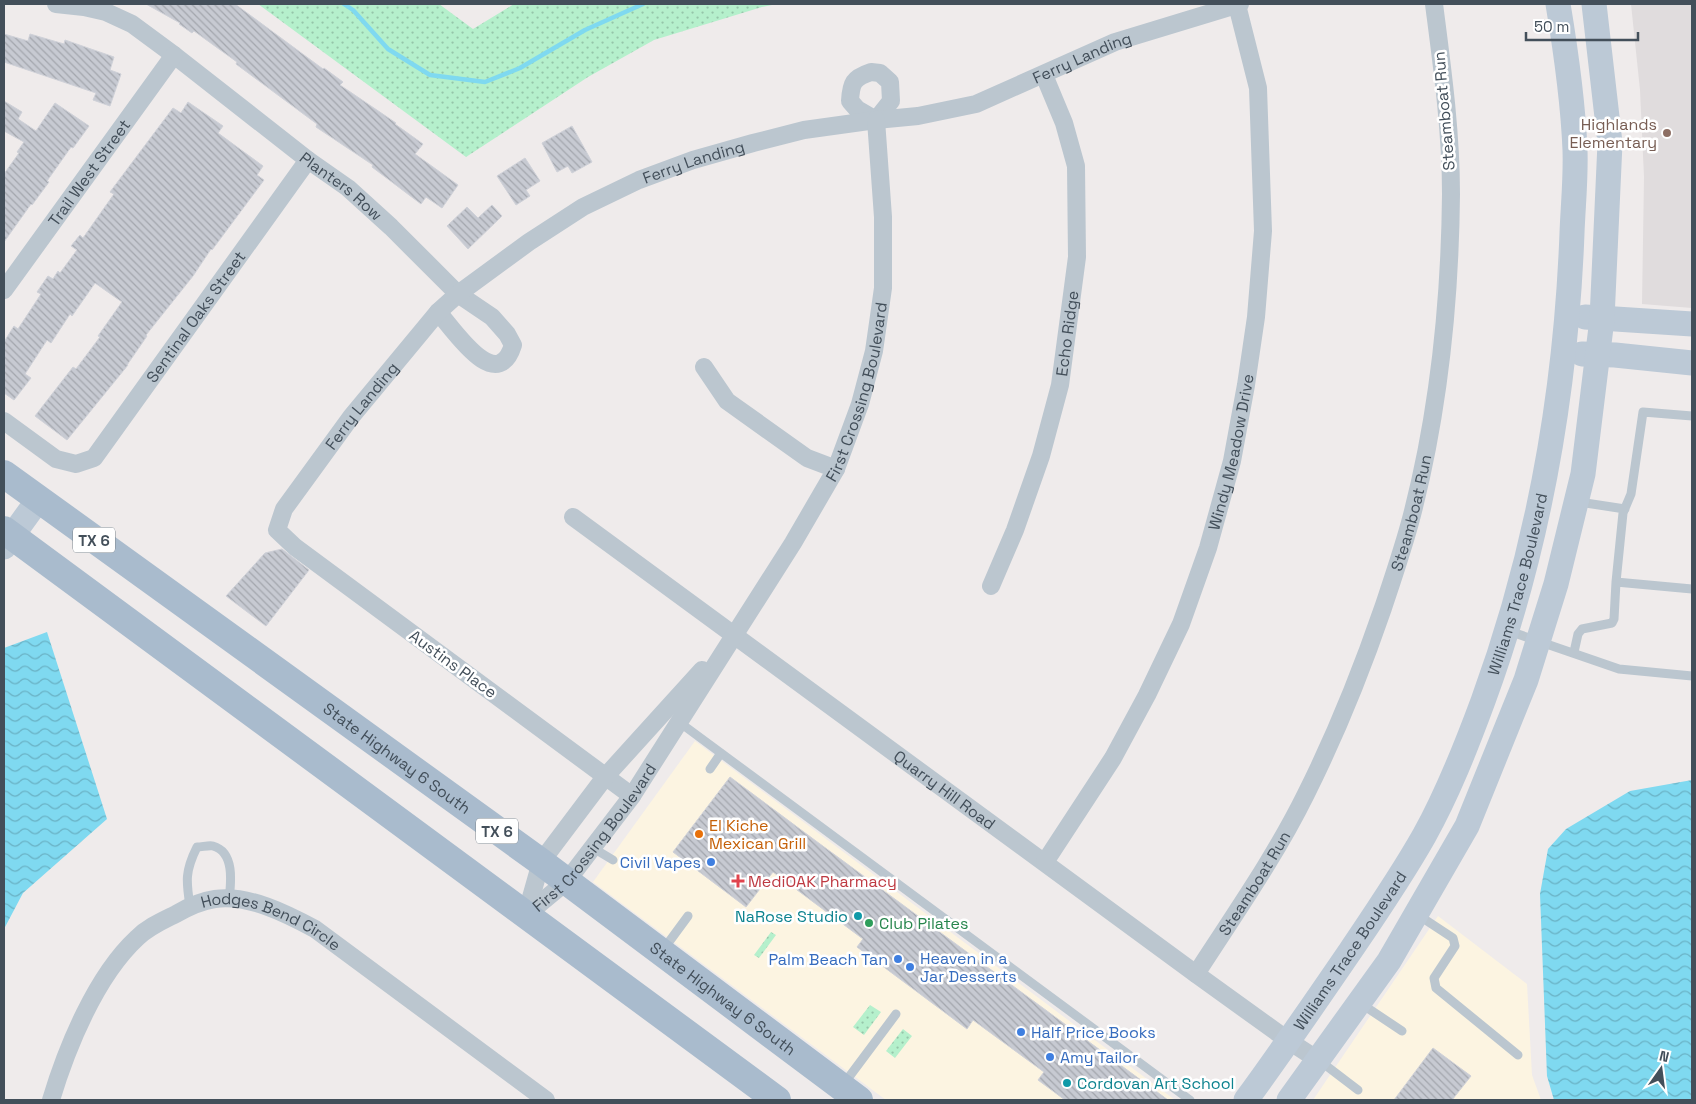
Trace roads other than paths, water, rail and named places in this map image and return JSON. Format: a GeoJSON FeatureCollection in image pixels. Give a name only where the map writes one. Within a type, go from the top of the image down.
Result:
{"type":"FeatureCollection","features":[{"type":"Feature","properties":{"kind":"main road","name":"Williams Trace Boulevard"},"geometry":{"type":"LineString","coordinates":[[1246,1100],[1289,1041],[1371,920],[1424,836],[1464,752],[1500,654],[1528,559],[1551,444],[1568,315],[1575,152],[1568,67],[1558,4]]}},
{"type":"Feature","properties":{"kind":"main road","name":"Williams Trace Boulevard"},"geometry":{"type":"LineString","coordinates":[[1289,1100],[1389,961],[1467,826],[1526,680],[1556,584],[1583,474],[1602,319],[1610,144],[1594,4]]}},
{"type":"Feature","properties":{"kind":"main road"},"geometry":{"type":"LineString","coordinates":[[1568,315],[1602,319],[1692,324]]}},
{"type":"Feature","properties":{"kind":"main road"},"geometry":{"type":"LineString","coordinates":[[1564,352],[1692,363]]}},
{"type":"Feature","properties":{"kind":"main road","name":"State Highway 6 South"},"geometry":{"type":"LineString","coordinates":[[4,474],[567,881],[661,952],[844,1096]]}},
{"type":"Feature","properties":{"kind":"main road"},"geometry":{"type":"LineString","coordinates":[[6,538],[38,500]]}},
{"type":"Feature","properties":{"kind":"main road","name":"TX 6"},"geometry":{"type":"LineString","coordinates":[[6,538],[526,915],[777,1100]]}},
{"type":"Feature","properties":{"kind":"street","name":"Planters Row"},"geometry":{"type":"LineString","coordinates":[[56,4],[106,12],[132,24],[308,160],[348,188],[391,227],[458,294],[492,317],[513,345],[510,355],[495,365],[482,361],[438,312]]}},
{"type":"Feature","properties":{"kind":"street","name":"Ferry Landing"},"geometry":{"type":"LineString","coordinates":[[277,530],[284,509],[350,417],[438,312],[458,294],[529,242],[582,207],[639,180],[693,160],[753,143],[804,130],[918,116],[976,104],[1115,42],[1239,4]]}},
{"type":"Feature","properties":{"kind":"street","name":"Windy Meadow Drive"},"geometry":{"type":"LineString","coordinates":[[1045,862],[1113,758],[1147,695],[1180,624],[1208,548],[1232,461],[1256,317],[1263,231],[1258,88],[1239,4]]}},
{"type":"Feature","properties":{"kind":"street","name":"Steamboat Run"},"geometry":{"type":"LineString","coordinates":[[1196,974],[1269,861],[1305,796],[1338,728],[1366,657],[1412,516],[1425,456],[1437,384],[1445,316],[1449,253],[1451,191],[1445,94],[1434,4]]}},
{"type":"Feature","properties":{"kind":"street","name":"Trail West Street"},"geometry":{"type":"LineString","coordinates":[[4,290],[174,55]]}},
{"type":"Feature","properties":{"kind":"street","name":"Echo Ridge"},"geometry":{"type":"LineString","coordinates":[[991,586],[1041,456],[1060,385],[1077,257],[1076,166],[1064,123],[1044,75]]}},
{"type":"Feature","properties":{"kind":"street","name":"First Crossing Boulevard"},"geometry":{"type":"LineString","coordinates":[[526,915],[567,881],[632,796],[793,543],[836,469],[860,404],[874,351],[883,288],[883,217],[876,120]]}},
{"type":"Feature","properties":{"kind":"street","name":"Sentinal Oaks Street"},"geometry":{"type":"LineString","coordinates":[[4,421],[56,459],[76,464],[94,458],[308,160]]}},
{"type":"Feature","properties":{"kind":"street"},"geometry":{"type":"LineString","coordinates":[[704,367],[727,401],[806,458],[836,469]]}},
{"type":"Feature","properties":{"kind":"street","name":"Quarry Hill Road"},"geometry":{"type":"LineString","coordinates":[[573,517],[1196,974],[1318,1060]]}},
{"type":"Feature","properties":{"kind":"street","name":"Austins Place"},"geometry":{"type":"LineString","coordinates":[[277,530],[295,547],[632,796]]}},
{"type":"Feature","properties":{"kind":"street","name":"First Crossing Boulevard"},"geometry":{"type":"LineString","coordinates":[[526,915],[541,862],[605,777],[734,635]]}},
{"type":"Feature","properties":{"kind":"street","name":"Hodges Bend Circle"},"geometry":{"type":"LineString","coordinates":[[50,1100],[73,1037],[105,976],[122,953],[138,936],[153,925],[190,906],[216,899],[267,906],[292,916],[315,929],[546,1100]]}},
{"type":"Feature","properties":{"kind":"lane"},"geometry":{"type":"LineString","coordinates":[[1574,652],[1578,634],[1582,629],[1612,623],[1614,619],[1616,582],[1625,509],[1631,494],[1643,412],[1692,416]]}},
{"type":"Feature","properties":{"kind":"lane"},"geometry":{"type":"LineString","coordinates":[[1576,502],[1625,509]]}},
{"type":"Feature","properties":{"kind":"lane"},"geometry":{"type":"LineString","coordinates":[[1616,582],[1692,589]]}},
{"type":"Feature","properties":{"kind":"lane"},"geometry":{"type":"LineString","coordinates":[[1507,630],[1619,668],[1692,676]]}},
{"type":"Feature","properties":{"kind":"lane"},"geometry":{"type":"LineString","coordinates":[[679,722],[1190,1100]]}},
{"type":"Feature","properties":{"kind":"lane"},"geometry":{"type":"LineString","coordinates":[[710,769],[721,753]]}},
{"type":"Feature","properties":{"kind":"lane"},"geometry":{"type":"LineString","coordinates":[[190,906],[186,882],[190,862],[197,847],[212,846],[224,852],[231,870],[229,900]]}},
{"type":"Feature","properties":{"kind":"lane"},"geometry":{"type":"LineString","coordinates":[[593,848],[613,860]]}},
{"type":"Feature","properties":{"kind":"lane"},"geometry":{"type":"LineString","coordinates":[[1416,914],[1453,938],[1455,946],[1434,978],[1436,988],[1518,1055]]}},
{"type":"Feature","properties":{"kind":"lane"},"geometry":{"type":"LineString","coordinates":[[661,952],[688,916]]}},
{"type":"Feature","properties":{"kind":"lane"},"geometry":{"type":"LineString","coordinates":[[1359,1002],[1402,1031]]}},
{"type":"Feature","properties":{"kind":"lane"},"geometry":{"type":"LineString","coordinates":[[844,1096],[896,1014]]}},
{"type":"Feature","properties":{"kind":"lane"},"geometry":{"type":"LineString","coordinates":[[1318,1060],[1358,1090]]}},
{"type":"Feature","properties":{"kind":"water"},"geometry":{"type":"Polygon","coordinates":[[[47,632],[107,819],[23,893],[4,929],[4,648],[47,632]]]}},
{"type":"Feature","properties":{"kind":"water"},"geometry":{"type":"Polygon","coordinates":[[[1692,780],[1692,1100],[1554,1100],[1547,1076],[1540,894],[1548,849],[1566,829],[1630,791],[1692,780]]]}},
{"type":"Feature","properties":{"kind":"waterway"},"geometry":{"type":"LineString","coordinates":[[344,4],[353,10],[388,49],[430,75],[485,82],[520,68],[585,30],[643,4]]}},
{"type":"Feature","properties":{"kind":"place","name":"Highlands Elementary"},"geometry":{"type":"Point","coordinates":[1667,133]}},
{"type":"Feature","properties":{"kind":"place","name":"El Kiche Mexican Grill"},"geometry":{"type":"Point","coordinates":[699,834]}},
{"type":"Feature","properties":{"kind":"place","name":"Civil Vapes"},"geometry":{"type":"Point","coordinates":[711,862]}},
{"type":"Feature","properties":{"kind":"place","name":"MediOAK Pharmacy"},"geometry":{"type":"Point","coordinates":[738,881]}},
{"type":"Feature","properties":{"kind":"place","name":"NaRose Studio"},"geometry":{"type":"Point","coordinates":[858,916]}},
{"type":"Feature","properties":{"kind":"place","name":"Club Pilates"},"geometry":{"type":"Point","coordinates":[869,923]}},
{"type":"Feature","properties":{"kind":"place","name":"Palm Beach Tan"},"geometry":{"type":"Point","coordinates":[898,959]}},
{"type":"Feature","properties":{"kind":"place","name":"Heaven in a Jar Desserts"},"geometry":{"type":"Point","coordinates":[910,967]}},
{"type":"Feature","properties":{"kind":"place","name":"Half Price Books"},"geometry":{"type":"Point","coordinates":[1021,1032]}},
{"type":"Feature","properties":{"kind":"place","name":"Amy Tailor"},"geometry":{"type":"Point","coordinates":[1050,1057]}},
{"type":"Feature","properties":{"kind":"place","name":"Cordovan Art School"},"geometry":{"type":"Point","coordinates":[1067,1083]}}]}
